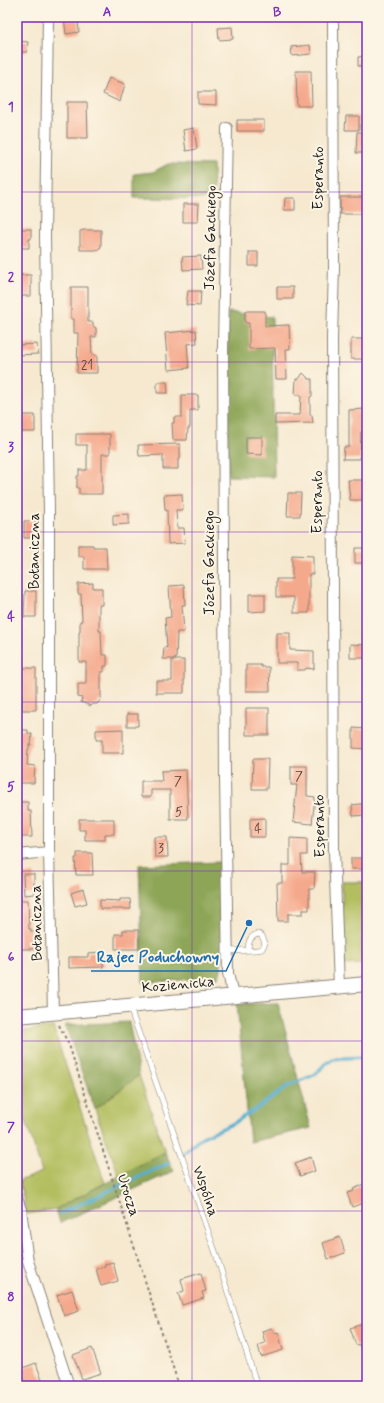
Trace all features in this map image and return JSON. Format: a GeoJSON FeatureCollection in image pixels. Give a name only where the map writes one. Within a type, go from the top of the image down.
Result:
{"type":"FeatureCollection","features":[{"type":"Feature","properties":{"kind":"main road","name":"Kozienicka"},"geometry":{"type":"LineString","coordinates":[[17,1016],[367,984]]}},
{"type":"Feature","properties":{"kind":"street","name":"Botaniczna"},"geometry":{"type":"LineString","coordinates":[[48,17],[45,235],[50,512],[49,852],[53,1013]]}},
{"type":"Feature","properties":{"kind":"street","name":"Esperanto"},"geometry":{"type":"LineString","coordinates":[[333,17],[334,267],[332,354],[334,850],[339,987]]}},
{"type":"Feature","properties":{"kind":"street","name":"Józefa Gackiego"},"geometry":{"type":"LineString","coordinates":[[227,128],[223,355],[225,777],[228,973],[233,996]]}},
{"type":"Feature","properties":{"kind":"street"},"geometry":{"type":"LineString","coordinates":[[17,855],[49,852]]}},
{"type":"Feature","properties":{"kind":"street"},"geometry":{"type":"LineString","coordinates":[[17,1198],[21,1210],[28,1261],[69,1386]]}},
{"type":"Feature","properties":{"kind":"lane"},"geometry":{"type":"LineString","coordinates":[[228,951],[248,950]]}},
{"type":"Feature","properties":{"kind":"lane","name":"Wspólna"},"geometry":{"type":"LineString","coordinates":[[130,1006],[216,1254],[257,1386]]}},
{"type":"Feature","properties":{"kind":"path","name":"Urocza"},"geometry":{"type":"LineString","coordinates":[[53,1013],[69,1045],[178,1386]]}},
{"type":"Feature","properties":{"kind":"green space"},"geometry":{"type":"Polygon","coordinates":[[[168,164],[213,165],[214,199],[134,198],[134,174],[153,172],[168,164]]]}},
{"type":"Feature","properties":{"kind":"green space"},"geometry":{"type":"Polygon","coordinates":[[[228,312],[272,317],[274,477],[228,476],[228,312]]]}},
{"type":"Feature","properties":{"kind":"green space"},"geometry":{"type":"Polygon","coordinates":[[[221,862],[221,970],[218,977],[143,983],[139,865],[221,862]]]}},
{"type":"Feature","properties":{"kind":"green space"},"geometry":{"type":"Polygon","coordinates":[[[342,882],[367,882],[367,964],[342,965],[342,882]]]}},
{"type":"Feature","properties":{"kind":"green space"},"geometry":{"type":"Polygon","coordinates":[[[278,1003],[311,1128],[250,1142],[237,1004],[278,1003]]]}},
{"type":"Feature","properties":{"kind":"green space"},"geometry":{"type":"Polygon","coordinates":[[[129,1022],[139,1075],[95,1109],[65,1025],[129,1022]]]}},
{"type":"Feature","properties":{"kind":"green space"},"geometry":{"type":"Polygon","coordinates":[[[53,1027],[105,1183],[56,1209],[27,1214],[19,1181],[42,1172],[17,1093],[17,1032],[53,1027]]]}},
{"type":"Feature","properties":{"kind":"green space"},"geometry":{"type":"Polygon","coordinates":[[[139,1075],[165,1152],[119,1176],[95,1109],[139,1075]]]}},
{"type":"Feature","properties":{"kind":"green space"},"geometry":{"type":"Polygon","coordinates":[[[165,1152],[174,1171],[60,1223],[56,1209],[165,1152]]]}},
{"type":"Feature","properties":{"kind":"building"},"geometry":{"type":"Polygon","coordinates":[[[64,17],[78,17],[79,32],[66,34],[64,17]]]}},
{"type":"Feature","properties":{"kind":"building"},"geometry":{"type":"Polygon","coordinates":[[[232,27],[233,39],[219,40],[218,28],[232,27]]]}},
{"type":"Feature","properties":{"kind":"building"},"geometry":{"type":"Polygon","coordinates":[[[18,41],[28,42],[27,52],[18,52],[18,41]]]}},
{"type":"Feature","properties":{"kind":"building"},"geometry":{"type":"Polygon","coordinates":[[[310,45],[311,54],[292,56],[291,47],[310,45]]]}},
{"type":"Feature","properties":{"kind":"building"},"geometry":{"type":"Polygon","coordinates":[[[367,56],[367,65],[358,66],[358,57],[367,56]]]}},
{"type":"Feature","properties":{"kind":"building"},"geometry":{"type":"Polygon","coordinates":[[[296,71],[311,71],[312,106],[297,106],[296,71]]]}},
{"type":"Feature","properties":{"kind":"building"},"geometry":{"type":"Polygon","coordinates":[[[109,78],[125,84],[120,102],[103,94],[109,78]]]}},
{"type":"Feature","properties":{"kind":"building"},"geometry":{"type":"Polygon","coordinates":[[[198,92],[216,92],[216,105],[198,104],[198,92]]]}},
{"type":"Feature","properties":{"kind":"building"},"geometry":{"type":"Polygon","coordinates":[[[67,102],[87,102],[88,138],[67,138],[67,102]]]}},
{"type":"Feature","properties":{"kind":"building"},"geometry":{"type":"Polygon","coordinates":[[[346,116],[359,116],[359,130],[345,130],[346,116]]]}},
{"type":"Feature","properties":{"kind":"building"},"geometry":{"type":"Polygon","coordinates":[[[237,120],[264,120],[264,131],[237,131],[237,120]]]}},
{"type":"Feature","properties":{"kind":"building"},"geometry":{"type":"Polygon","coordinates":[[[194,128],[197,149],[186,151],[183,130],[194,128]]]}},
{"type":"Feature","properties":{"kind":"building"},"geometry":{"type":"Polygon","coordinates":[[[357,132],[367,132],[367,153],[356,153],[357,132]]]}},
{"type":"Feature","properties":{"kind":"building"},"geometry":{"type":"Polygon","coordinates":[[[340,197],[366,197],[366,214],[340,214],[340,197]]]}},
{"type":"Feature","properties":{"kind":"building"},"geometry":{"type":"Polygon","coordinates":[[[285,198],[295,198],[295,210],[284,210],[285,198]]]}},
{"type":"Feature","properties":{"kind":"building"},"geometry":{"type":"Polygon","coordinates":[[[183,204],[199,204],[198,222],[183,222],[183,204]]]}},
{"type":"Feature","properties":{"kind":"building"},"geometry":{"type":"Polygon","coordinates":[[[17,229],[31,229],[29,248],[17,248],[17,229]]]}},
{"type":"Feature","properties":{"kind":"building"},"geometry":{"type":"Polygon","coordinates":[[[101,230],[101,247],[97,250],[80,250],[80,231],[101,230]]]}},
{"type":"Feature","properties":{"kind":"building"},"geometry":{"type":"Polygon","coordinates":[[[249,252],[258,252],[258,266],[249,266],[249,252]]]}},
{"type":"Feature","properties":{"kind":"building"},"geometry":{"type":"Polygon","coordinates":[[[201,256],[202,269],[183,270],[182,257],[201,256]]]}},
{"type":"Feature","properties":{"kind":"building"},"geometry":{"type":"Polygon","coordinates":[[[17,275],[31,275],[31,296],[17,296],[17,275]]]}},
{"type":"Feature","properties":{"kind":"building"},"geometry":{"type":"Polygon","coordinates":[[[71,287],[88,287],[88,322],[93,322],[93,326],[96,328],[96,337],[91,337],[92,354],[97,356],[97,373],[77,373],[78,333],[74,333],[74,319],[71,319],[71,287]]]}},
{"type":"Feature","properties":{"kind":"building"},"geometry":{"type":"Polygon","coordinates":[[[277,287],[293,287],[293,299],[277,299],[277,287]]]}},
{"type":"Feature","properties":{"kind":"building"},"geometry":{"type":"Polygon","coordinates":[[[188,291],[201,291],[200,306],[186,305],[188,291]]]}},
{"type":"Feature","properties":{"kind":"building"},"geometry":{"type":"Polygon","coordinates":[[[245,311],[265,311],[265,326],[289,325],[290,349],[286,349],[287,379],[276,379],[275,348],[249,349],[249,323],[245,323],[245,311]]]}},
{"type":"Feature","properties":{"kind":"building"},"geometry":{"type":"Polygon","coordinates":[[[196,330],[197,343],[187,344],[189,368],[168,370],[165,333],[196,330]]]}},
{"type":"Feature","properties":{"kind":"building"},"geometry":{"type":"Polygon","coordinates":[[[351,339],[367,339],[367,359],[351,359],[351,339]]]}},
{"type":"Feature","properties":{"kind":"building"},"geometry":{"type":"Polygon","coordinates":[[[37,344],[38,354],[17,355],[17,345],[37,344]]]}},
{"type":"Feature","properties":{"kind":"building"},"geometry":{"type":"Polygon","coordinates":[[[303,373],[309,379],[312,379],[310,415],[312,415],[313,423],[275,424],[275,415],[300,415],[301,395],[295,395],[296,379],[299,379],[303,373]]]}},
{"type":"Feature","properties":{"kind":"building"},"geometry":{"type":"Polygon","coordinates":[[[157,382],[167,382],[168,393],[157,393],[157,382]]]}},
{"type":"Feature","properties":{"kind":"building"},"geometry":{"type":"Polygon","coordinates":[[[182,395],[198,395],[198,410],[190,410],[190,428],[188,428],[187,440],[173,440],[172,423],[174,423],[174,417],[182,417],[182,395]]]}},
{"type":"Feature","properties":{"kind":"building"},"geometry":{"type":"Polygon","coordinates":[[[365,409],[365,432],[361,432],[360,459],[343,459],[344,447],[349,447],[349,410],[365,409]]]}},
{"type":"Feature","properties":{"kind":"building"},"geometry":{"type":"Polygon","coordinates":[[[21,415],[35,415],[35,432],[21,432],[21,415]]]}},
{"type":"Feature","properties":{"kind":"building"},"geometry":{"type":"Polygon","coordinates":[[[76,434],[110,434],[110,454],[102,454],[102,494],[79,494],[79,488],[77,488],[77,476],[79,476],[79,470],[87,470],[87,445],[76,445],[76,434]]]}},
{"type":"Feature","properties":{"kind":"building"},"geometry":{"type":"Polygon","coordinates":[[[246,437],[262,437],[262,455],[246,454],[246,437]]]}},
{"type":"Feature","properties":{"kind":"building"},"geometry":{"type":"Polygon","coordinates":[[[180,444],[178,469],[163,469],[163,455],[139,456],[138,445],[180,444]]]}},
{"type":"Feature","properties":{"kind":"building"},"geometry":{"type":"Polygon","coordinates":[[[348,480],[366,480],[366,500],[350,500],[348,480]]]}},
{"type":"Feature","properties":{"kind":"building"},"geometry":{"type":"Polygon","coordinates":[[[288,493],[301,493],[300,516],[287,516],[288,493]]]}},
{"type":"Feature","properties":{"kind":"building"},"geometry":{"type":"Polygon","coordinates":[[[182,494],[183,510],[176,510],[177,528],[184,528],[185,543],[168,544],[167,510],[165,510],[164,495],[182,494]]]}},
{"type":"Feature","properties":{"kind":"building"},"geometry":{"type":"Polygon","coordinates":[[[129,514],[129,524],[113,525],[113,515],[129,514]]]}},
{"type":"Feature","properties":{"kind":"building"},"geometry":{"type":"Polygon","coordinates":[[[24,521],[36,521],[36,538],[24,538],[24,521]]]}},
{"type":"Feature","properties":{"kind":"building"},"geometry":{"type":"Polygon","coordinates":[[[78,545],[106,547],[107,569],[84,569],[84,556],[78,556],[78,545]]]}},
{"type":"Feature","properties":{"kind":"building"},"geometry":{"type":"Polygon","coordinates":[[[355,548],[367,548],[367,563],[355,563],[355,548]]]}},
{"type":"Feature","properties":{"kind":"building"},"geometry":{"type":"Polygon","coordinates":[[[292,555],[313,556],[313,574],[309,574],[309,613],[294,613],[294,597],[276,597],[276,579],[292,579],[292,555]]]}},
{"type":"Feature","properties":{"kind":"building"},"geometry":{"type":"Polygon","coordinates":[[[93,583],[93,588],[102,588],[102,605],[99,605],[99,631],[101,631],[102,655],[107,655],[107,666],[104,666],[104,672],[101,672],[101,699],[97,704],[93,704],[91,706],[81,702],[82,698],[78,697],[78,684],[86,684],[86,662],[79,662],[79,632],[80,621],[82,621],[81,594],[78,594],[78,584],[93,583]]]}},
{"type":"Feature","properties":{"kind":"building"},"geometry":{"type":"Polygon","coordinates":[[[184,585],[185,605],[182,605],[184,632],[177,632],[176,659],[163,659],[164,647],[167,648],[165,618],[171,617],[169,586],[184,585]]]}},
{"type":"Feature","properties":{"kind":"building"},"geometry":{"type":"Polygon","coordinates":[[[25,591],[36,591],[36,617],[24,617],[25,591]]]}},
{"type":"Feature","properties":{"kind":"building"},"geometry":{"type":"Polygon","coordinates":[[[249,594],[265,594],[265,611],[249,612],[249,594]]]}},
{"type":"Feature","properties":{"kind":"building"},"geometry":{"type":"Polygon","coordinates":[[[277,633],[290,633],[290,650],[314,651],[314,669],[306,668],[305,670],[297,670],[297,663],[277,663],[277,633]]]}},
{"type":"Feature","properties":{"kind":"building"},"geometry":{"type":"Polygon","coordinates":[[[350,644],[367,645],[367,658],[350,658],[350,644]]]}},
{"type":"Feature","properties":{"kind":"building"},"geometry":{"type":"Polygon","coordinates":[[[172,660],[184,660],[184,693],[156,693],[156,681],[172,681],[172,660]]]}},
{"type":"Feature","properties":{"kind":"building"},"geometry":{"type":"Polygon","coordinates":[[[246,665],[261,665],[261,667],[269,667],[270,691],[246,691],[246,665]]]}},
{"type":"Feature","properties":{"kind":"building"},"geometry":{"type":"Polygon","coordinates":[[[22,668],[36,668],[36,710],[22,710],[22,668]]]}},
{"type":"Feature","properties":{"kind":"building"},"geometry":{"type":"Polygon","coordinates":[[[246,708],[269,708],[269,735],[246,735],[246,708]]]}},
{"type":"Feature","properties":{"kind":"building"},"geometry":{"type":"Polygon","coordinates":[[[127,714],[138,714],[138,726],[127,726],[127,714]]]}},
{"type":"Feature","properties":{"kind":"building"},"geometry":{"type":"Polygon","coordinates":[[[353,728],[367,729],[367,749],[353,748],[353,728]]]}},
{"type":"Feature","properties":{"kind":"building"},"geometry":{"type":"Polygon","coordinates":[[[123,729],[123,753],[102,753],[102,740],[96,740],[96,730],[123,729]]]}},
{"type":"Feature","properties":{"kind":"building"},"geometry":{"type":"Polygon","coordinates":[[[17,730],[28,730],[28,734],[32,734],[31,745],[29,745],[28,749],[27,765],[35,766],[34,783],[17,783],[17,730]]]}},
{"type":"Feature","properties":{"kind":"building"},"geometry":{"type":"Polygon","coordinates":[[[253,759],[268,759],[267,789],[252,789],[253,759]]]}},
{"type":"Feature","properties":{"kind":"building"},"geometry":{"type":"Polygon","coordinates":[[[291,766],[307,766],[307,796],[315,797],[312,824],[293,822],[297,785],[291,785],[291,766]]]}},
{"type":"Feature","properties":{"kind":"building"},"geometry":{"type":"Polygon","coordinates":[[[186,770],[188,819],[170,819],[170,790],[151,790],[151,797],[141,797],[141,781],[162,781],[161,771],[186,770]]]}},
{"type":"Feature","properties":{"kind":"building"},"geometry":{"type":"Polygon","coordinates":[[[17,802],[28,802],[28,811],[31,811],[32,837],[17,837],[17,802]]]}},
{"type":"Feature","properties":{"kind":"building"},"geometry":{"type":"Polygon","coordinates":[[[367,803],[367,815],[353,816],[352,805],[367,803]]]}},
{"type":"Feature","properties":{"kind":"building"},"geometry":{"type":"Polygon","coordinates":[[[265,818],[265,837],[250,837],[250,819],[265,818]]]}},
{"type":"Feature","properties":{"kind":"building"},"geometry":{"type":"Polygon","coordinates":[[[79,819],[114,819],[114,834],[105,834],[105,840],[85,840],[85,830],[79,830],[79,819]]]}},
{"type":"Feature","properties":{"kind":"building"},"geometry":{"type":"Polygon","coordinates":[[[154,837],[167,837],[168,857],[155,857],[154,837]]]}},
{"type":"Feature","properties":{"kind":"building"},"geometry":{"type":"Polygon","coordinates":[[[290,838],[307,839],[307,855],[301,855],[302,872],[315,872],[314,889],[309,889],[309,910],[303,910],[303,914],[288,914],[288,921],[278,921],[277,883],[282,883],[282,865],[290,865],[290,838]]]}},
{"type":"Feature","properties":{"kind":"building"},"geometry":{"type":"Polygon","coordinates":[[[77,853],[92,853],[93,875],[76,875],[75,858],[77,858],[77,853]]]}},
{"type":"Feature","properties":{"kind":"building"},"geometry":{"type":"Polygon","coordinates":[[[351,858],[367,858],[367,869],[351,869],[351,858]]]}},
{"type":"Feature","properties":{"kind":"building"},"geometry":{"type":"Polygon","coordinates":[[[23,874],[34,874],[34,894],[24,895],[23,874]]]}},
{"type":"Feature","properties":{"kind":"building"},"geometry":{"type":"Polygon","coordinates":[[[83,889],[87,903],[75,906],[71,893],[83,889]]]}},
{"type":"Feature","properties":{"kind":"building"},"geometry":{"type":"Polygon","coordinates":[[[120,899],[130,899],[131,909],[100,909],[100,900],[120,901],[120,899]]]}},
{"type":"Feature","properties":{"kind":"building"},"geometry":{"type":"Polygon","coordinates":[[[19,900],[28,900],[29,929],[31,929],[31,932],[36,932],[36,949],[19,949],[19,900]]]}},
{"type":"Feature","properties":{"kind":"building"},"geometry":{"type":"Polygon","coordinates":[[[123,930],[139,930],[139,949],[115,949],[115,934],[123,934],[123,930]]]}},
{"type":"Feature","properties":{"kind":"building"},"geometry":{"type":"Polygon","coordinates":[[[103,952],[103,967],[69,968],[69,957],[88,957],[88,953],[103,952]]]}},
{"type":"Feature","properties":{"kind":"building"},"geometry":{"type":"Polygon","coordinates":[[[311,1157],[315,1171],[300,1176],[295,1163],[311,1157]]]}},
{"type":"Feature","properties":{"kind":"building"},"geometry":{"type":"Polygon","coordinates":[[[363,1185],[364,1188],[367,1187],[367,1202],[352,1207],[347,1193],[354,1191],[353,1189],[363,1185]]]}},
{"type":"Feature","properties":{"kind":"building"},"geometry":{"type":"Polygon","coordinates":[[[340,1237],[345,1253],[328,1259],[323,1243],[340,1237]]]}},
{"type":"Feature","properties":{"kind":"building"},"geometry":{"type":"Polygon","coordinates":[[[113,1262],[118,1281],[101,1286],[96,1269],[105,1267],[105,1264],[113,1262]]]}},
{"type":"Feature","properties":{"kind":"building"},"geometry":{"type":"Polygon","coordinates":[[[201,1273],[206,1291],[202,1292],[204,1298],[182,1305],[178,1293],[184,1291],[181,1279],[201,1273]]]}},
{"type":"Feature","properties":{"kind":"building"},"geometry":{"type":"Polygon","coordinates":[[[72,1290],[79,1311],[64,1316],[57,1295],[72,1290]]]}},
{"type":"Feature","properties":{"kind":"building"},"geometry":{"type":"Polygon","coordinates":[[[367,1323],[366,1363],[359,1344],[356,1345],[350,1328],[367,1323]]]}},
{"type":"Feature","properties":{"kind":"building"},"geometry":{"type":"Polygon","coordinates":[[[272,1328],[274,1333],[278,1332],[283,1350],[261,1357],[258,1345],[265,1343],[262,1331],[272,1328]]]}},
{"type":"Feature","properties":{"kind":"building"},"geometry":{"type":"Polygon","coordinates":[[[92,1348],[101,1373],[82,1379],[73,1355],[92,1348]]]}},
{"type":"Feature","properties":{"kind":"building"},"geometry":{"type":"Polygon","coordinates":[[[36,1363],[43,1383],[33,1386],[25,1386],[20,1369],[36,1363]]]}},
{"type":"Feature","properties":{"kind":"waterway"},"geometry":{"type":"LineString","coordinates":[[183,1154],[202,1137],[232,1124],[261,1106],[288,1086],[316,1074],[325,1064],[333,1059],[367,1057]]}},
{"type":"Feature","properties":{"kind":"waterway"},"geometry":{"type":"LineString","coordinates":[[61,1213],[169,1163]]}},
{"type":"Feature","properties":{"kind":"place","name":"Rajec Poduchowny"},"geometry":{"type":"Point","coordinates":[249,923]}}]}
